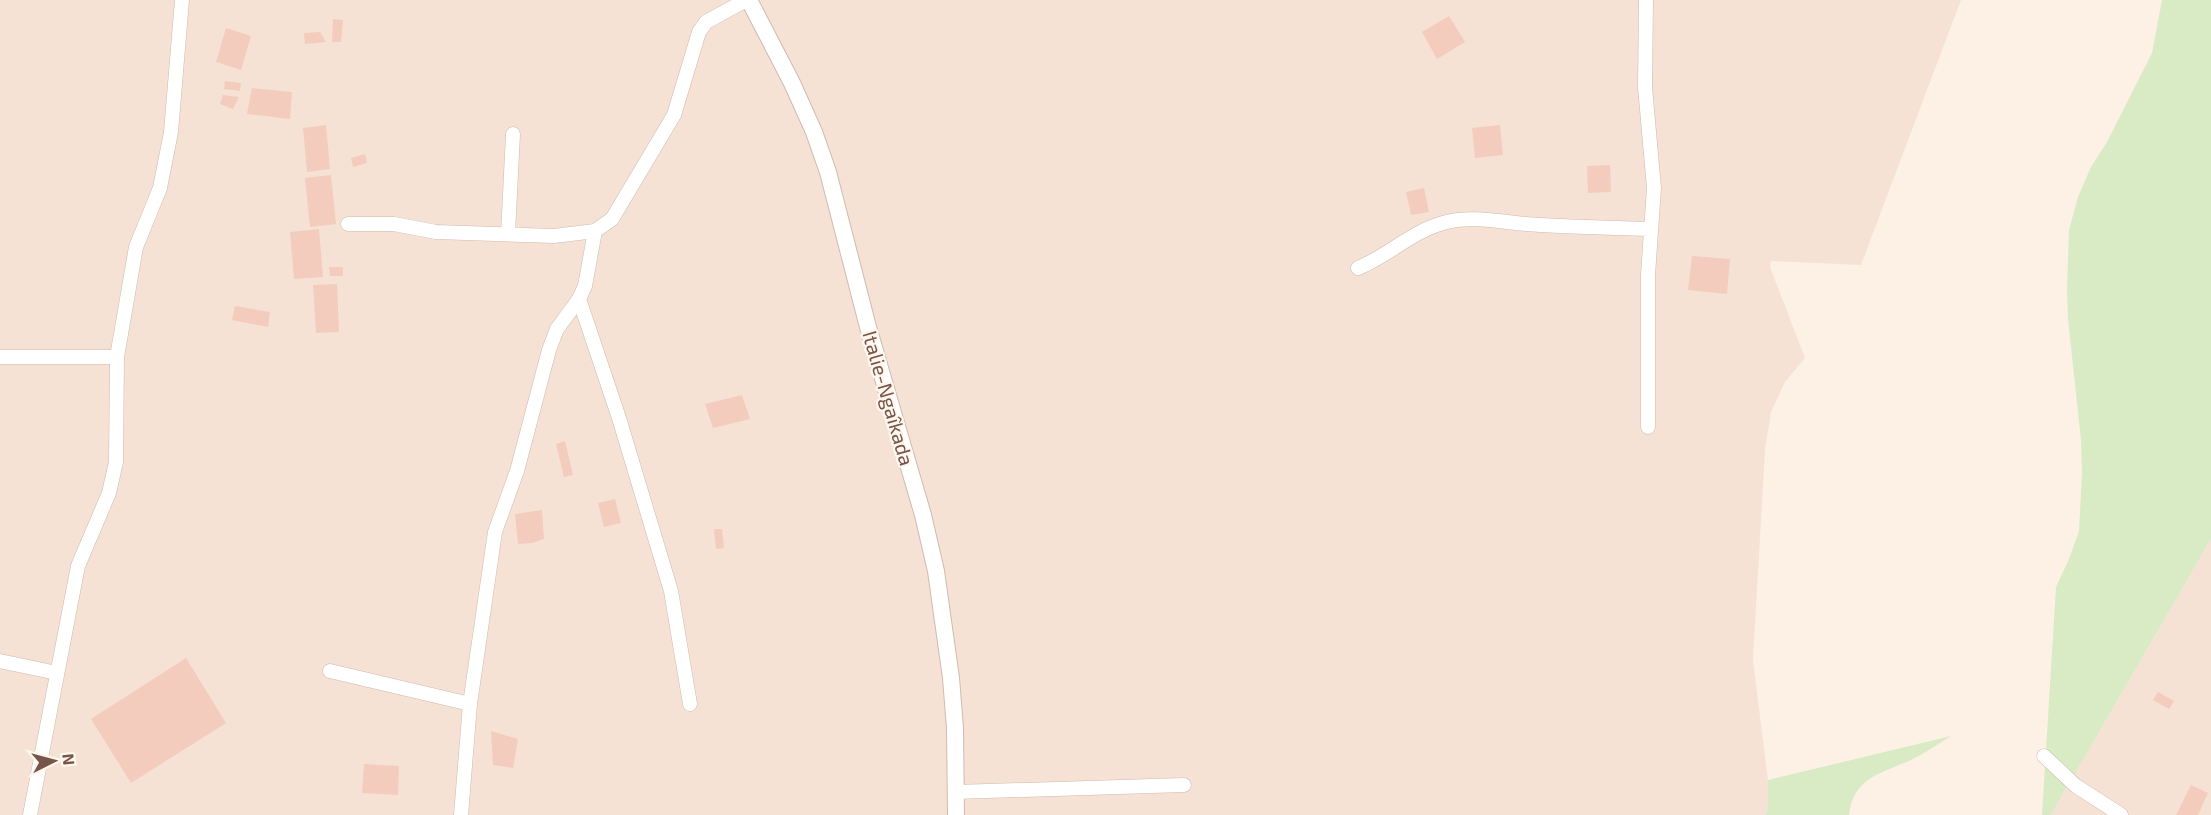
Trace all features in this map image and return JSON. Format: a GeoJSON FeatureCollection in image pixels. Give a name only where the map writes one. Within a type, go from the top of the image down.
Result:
{"type":"FeatureCollection","features":[{"type":"Feature","properties":{"kind":"street"},"geometry":{"type":"LineString","coordinates":[[30,815],[78,566],[109,493],[116,462],[117,357],[136,247],[160,188],[171,132],[182,0]]}},
{"type":"Feature","properties":{"kind":"street"},"geometry":{"type":"LineString","coordinates":[[348,224],[394,224],[436,232],[554,236],[596,231],[612,219],[674,115],[699,32],[705,22],[748,0]]}},
{"type":"Feature","properties":{"kind":"street","name":"Italie-Ngaîkada"},"geometry":{"type":"LineString","coordinates":[[748,0],[792,83],[814,132],[828,172],[868,327],[923,515],[936,571],[951,678],[955,728],[956,815]]}},
{"type":"Feature","properties":{"kind":"street"},"geometry":{"type":"LineString","coordinates":[[1646,0],[1645,87],[1654,188],[1648,275],[1648,427]]}},
{"type":"Feature","properties":{"kind":"street"},"geometry":{"type":"LineString","coordinates":[[508,234],[513,134]]}},
{"type":"Feature","properties":{"kind":"street"},"geometry":{"type":"LineString","coordinates":[[1358,268],[1378,260],[1408,237],[1443,223],[1466,219],[1539,225],[1651,229]]}},
{"type":"Feature","properties":{"kind":"street"},"geometry":{"type":"LineString","coordinates":[[461,815],[470,704],[495,531],[517,471],[549,350],[557,329],[579,299],[585,286],[596,231]]}},
{"type":"Feature","properties":{"kind":"street"},"geometry":{"type":"LineString","coordinates":[[579,299],[671,591],[690,704]]}},
{"type":"Feature","properties":{"kind":"street"},"geometry":{"type":"LineString","coordinates":[[0,357],[117,357]]}},
{"type":"Feature","properties":{"kind":"street"},"geometry":{"type":"LineString","coordinates":[[0,661],[57,673]]}},
{"type":"Feature","properties":{"kind":"street"},"geometry":{"type":"LineString","coordinates":[[330,671],[470,704]]}},
{"type":"Feature","properties":{"kind":"street"},"geometry":{"type":"LineString","coordinates":[[2044,756],[2076,786],[2121,815]]}},
{"type":"Feature","properties":{"kind":"street"},"geometry":{"type":"LineString","coordinates":[[955,792],[1184,785]]}},
{"type":"Feature","properties":{"kind":"shaded area"},"geometry":{"type":"Polygon","coordinates":[[[0,0],[1961,0],[1861,265],[1771,261],[1770,267],[1805,358],[1785,382],[1771,412],[1765,450],[1753,660],[1768,780],[1768,808],[1765,815],[0,815],[0,0]]]}},
{"type":"Feature","properties":{"kind":"shaded area"},"geometry":{"type":"Polygon","coordinates":[[[2211,539],[2211,815],[2051,815],[2211,539]]]}},
{"type":"Feature","properties":{"kind":"green space"},"geometry":{"type":"Polygon","coordinates":[[[2162,0],[2211,0],[2211,539],[2051,815],[2042,815],[2056,587],[2079,531],[2082,473],[2081,440],[2068,319],[2069,230],[2078,197],[2091,167],[2107,142],[2152,53],[2162,0]]]}},
{"type":"Feature","properties":{"kind":"green space"},"geometry":{"type":"Polygon","coordinates":[[[1951,736],[1916,757],[1870,778],[1856,792],[1849,815],[1765,815],[1768,808],[1768,780],[1951,736]]]}},
{"type":"Feature","properties":{"kind":"building"},"geometry":{"type":"Polygon","coordinates":[[[1449,16],[1465,42],[1437,59],[1422,32],[1449,16]]]}},
{"type":"Feature","properties":{"kind":"building"},"geometry":{"type":"Polygon","coordinates":[[[333,19],[343,20],[341,42],[332,42],[333,19]]]}},
{"type":"Feature","properties":{"kind":"building"},"geometry":{"type":"Polygon","coordinates":[[[226,28],[251,36],[241,70],[216,62],[226,28]]]}},
{"type":"Feature","properties":{"kind":"building"},"geometry":{"type":"Polygon","coordinates":[[[320,32],[326,42],[305,44],[304,33],[320,32]]]}},
{"type":"Feature","properties":{"kind":"building"},"geometry":{"type":"Polygon","coordinates":[[[225,81],[241,83],[240,91],[224,89],[225,81]]]}},
{"type":"Feature","properties":{"kind":"building"},"geometry":{"type":"Polygon","coordinates":[[[252,88],[292,92],[290,119],[247,114],[252,88]]]}},
{"type":"Feature","properties":{"kind":"building"},"geometry":{"type":"Polygon","coordinates":[[[223,95],[239,97],[233,109],[220,104],[223,95]]]}},
{"type":"Feature","properties":{"kind":"building"},"geometry":{"type":"Polygon","coordinates":[[[326,125],[330,169],[307,172],[303,128],[326,125]]]}},
{"type":"Feature","properties":{"kind":"building"},"geometry":{"type":"Polygon","coordinates":[[[1500,125],[1503,155],[1475,158],[1472,128],[1500,125]]]}},
{"type":"Feature","properties":{"kind":"building"},"geometry":{"type":"Polygon","coordinates":[[[365,154],[367,163],[353,167],[351,158],[365,154]]]}},
{"type":"Feature","properties":{"kind":"building"},"geometry":{"type":"Polygon","coordinates":[[[1610,165],[1611,192],[1588,193],[1587,166],[1610,165]]]}},
{"type":"Feature","properties":{"kind":"building"},"geometry":{"type":"Polygon","coordinates":[[[331,175],[336,224],[310,227],[305,178],[331,175]]]}},
{"type":"Feature","properties":{"kind":"building"},"geometry":{"type":"Polygon","coordinates":[[[1424,188],[1429,212],[1411,215],[1406,192],[1424,188]]]}},
{"type":"Feature","properties":{"kind":"building"},"geometry":{"type":"Polygon","coordinates":[[[319,229],[323,277],[294,279],[290,232],[319,229]]]}},
{"type":"Feature","properties":{"kind":"building"},"geometry":{"type":"Polygon","coordinates":[[[1692,256],[1730,259],[1727,294],[1688,290],[1692,256]]]}},
{"type":"Feature","properties":{"kind":"building"},"geometry":{"type":"Polygon","coordinates":[[[329,267],[343,267],[343,276],[330,276],[329,267]]]}},
{"type":"Feature","properties":{"kind":"building"},"geometry":{"type":"Polygon","coordinates":[[[337,284],[339,332],[316,333],[313,285],[337,284]]]}},
{"type":"Feature","properties":{"kind":"building"},"geometry":{"type":"Polygon","coordinates":[[[235,306],[270,312],[268,327],[232,320],[235,306]]]}},
{"type":"Feature","properties":{"kind":"building"},"geometry":{"type":"Polygon","coordinates":[[[742,395],[750,419],[713,428],[705,404],[742,395]]]}},
{"type":"Feature","properties":{"kind":"building"},"geometry":{"type":"Polygon","coordinates":[[[565,441],[573,475],[564,477],[556,444],[565,441]]]}},
{"type":"Feature","properties":{"kind":"building"},"geometry":{"type":"Polygon","coordinates":[[[615,499],[621,523],[604,527],[598,503],[615,499]]]}},
{"type":"Feature","properties":{"kind":"building"},"geometry":{"type":"Polygon","coordinates":[[[542,510],[544,539],[518,544],[515,514],[542,510]]]}},
{"type":"Feature","properties":{"kind":"building"},"geometry":{"type":"Polygon","coordinates":[[[714,529],[722,529],[724,548],[716,549],[714,529]]]}},
{"type":"Feature","properties":{"kind":"building"},"geometry":{"type":"Polygon","coordinates":[[[186,658],[226,723],[131,783],[91,719],[186,658]]]}},
{"type":"Feature","properties":{"kind":"building"},"geometry":{"type":"Polygon","coordinates":[[[2158,692],[2174,701],[2169,709],[2153,700],[2158,692]]]}},
{"type":"Feature","properties":{"kind":"building"},"geometry":{"type":"Polygon","coordinates":[[[491,731],[518,739],[513,768],[493,765],[491,731]]]}},
{"type":"Feature","properties":{"kind":"building"},"geometry":{"type":"Polygon","coordinates":[[[364,764],[399,766],[398,795],[362,793],[364,764]]]}},
{"type":"Feature","properties":{"kind":"building"},"geometry":{"type":"Polygon","coordinates":[[[2191,785],[2208,793],[2198,815],[2176,815],[2191,785]]]}}]}
